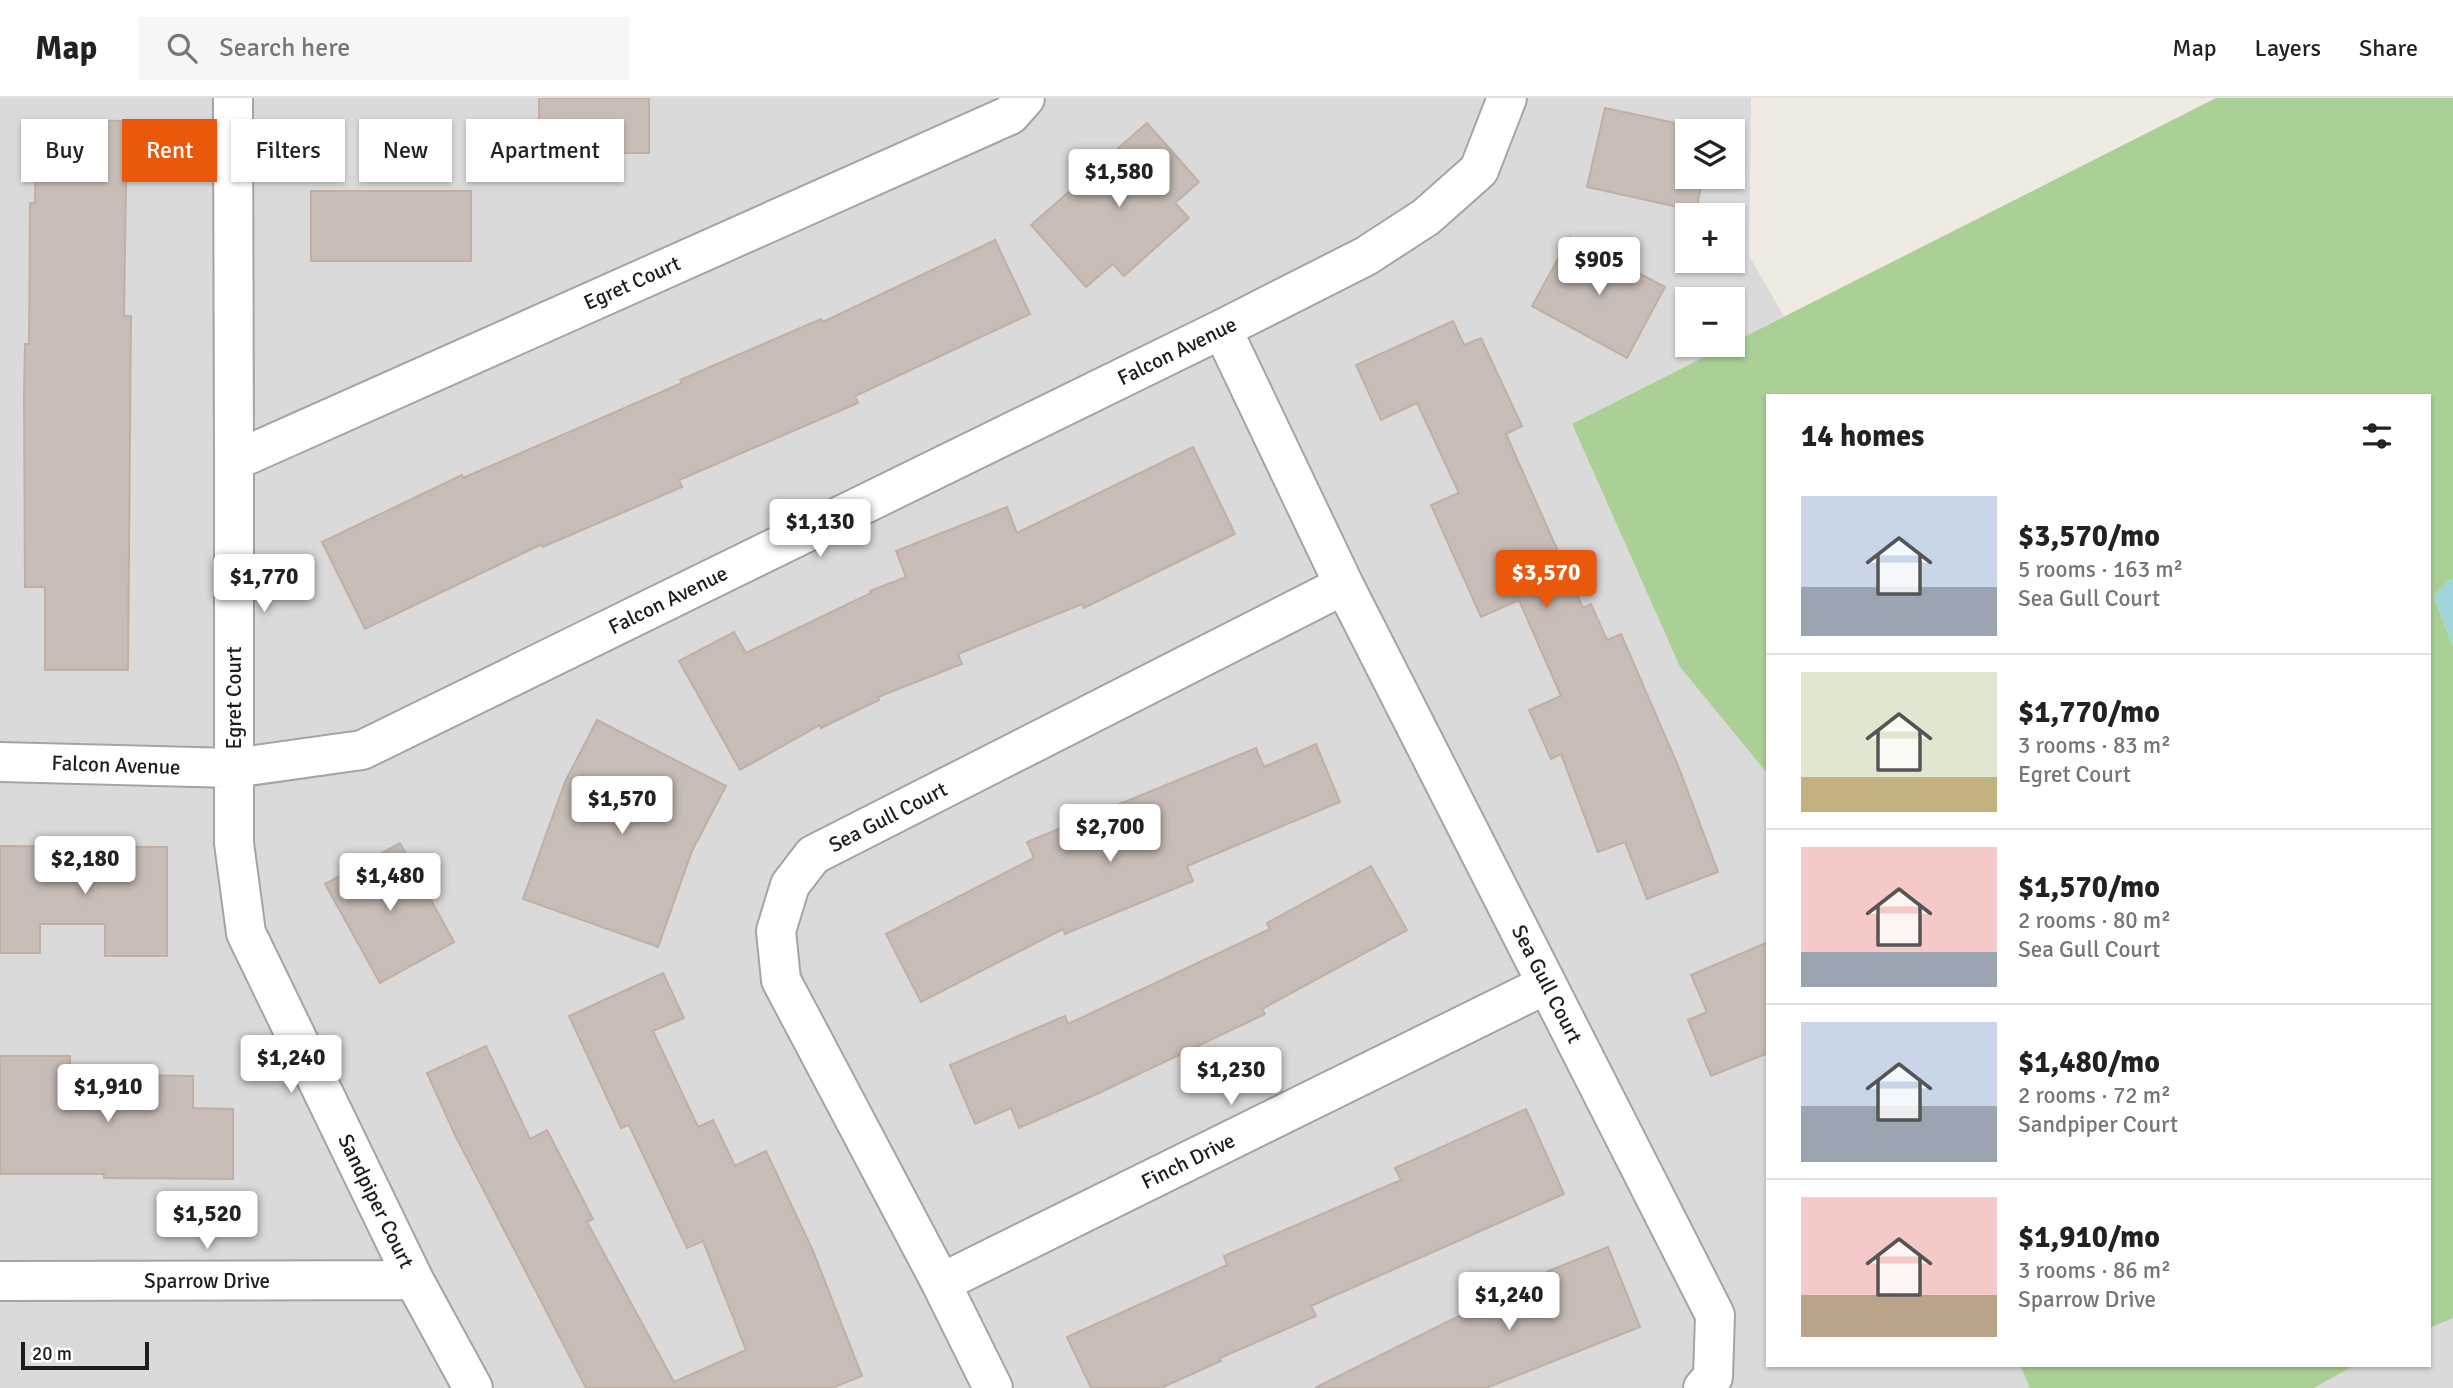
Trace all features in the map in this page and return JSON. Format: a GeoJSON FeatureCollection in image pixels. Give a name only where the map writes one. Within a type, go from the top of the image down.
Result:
{"type":"FeatureCollection","features":[{"type":"Feature","properties":{"kind":"street","name":"Egret Court"},"geometry":{"type":"LineString","coordinates":[[233,98],[234,768]]}},
{"type":"Feature","properties":{"kind":"street","name":"Egret Court"},"geometry":{"type":"LineString","coordinates":[[234,461],[1010,115],[1025,98]]}},
{"type":"Feature","properties":{"kind":"street","name":"Falcon Avenue"},"geometry":{"type":"LineString","coordinates":[[0,762],[234,768],[362,750],[1366,256],[1426,217],[1479,170],[1507,98]]}},
{"type":"Feature","properties":{"kind":"street","name":"Sea Gull Court"},"geometry":{"type":"LineString","coordinates":[[1222,329],[1344,585],[1715,1315],[1713,1377],[1703,1388]]}},
{"type":"Feature","properties":{"kind":"street","name":"Sea Gull Court"},"geometry":{"type":"LineString","coordinates":[[993,1388],[941,1283],[780,980],[776,931],[790,885],[813,855],[1344,585]]}},
{"type":"Feature","properties":{"kind":"street","name":"Sandpiper Court"},"geometry":{"type":"LineString","coordinates":[[234,768],[234,844],[246,933],[414,1280],[473,1388]]}},
{"type":"Feature","properties":{"kind":"street","name":"Finch Drive"},"geometry":{"type":"LineString","coordinates":[[941,1283],[1548,984]]}},
{"type":"Feature","properties":{"kind":"street","name":"Sparrow Drive"},"geometry":{"type":"LineString","coordinates":[[0,1281],[414,1280]]}},
{"type":"Feature","properties":{"kind":"shaded area"},"geometry":{"type":"Polygon","coordinates":[[[0,98],[1751,98],[1749,256],[1784,316],[1745,337],[1745,287],[1675,287],[1675,357],[1705,357],[1572,425],[1680,667],[1766,772],[1766,1367],[2021,1367],[2030,1388],[0,1388],[0,98]]]}},
{"type":"Feature","properties":{"kind":"shaded area"},"geometry":{"type":"Polygon","coordinates":[[[2453,1318],[2453,1388],[2314,1388],[2351,1367],[2431,1367],[2431,1327],[2453,1318]]]}},
{"type":"Feature","properties":{"kind":"green space"},"geometry":{"type":"Polygon","coordinates":[[[2216,98],[2453,98],[2453,577],[2434,596],[2453,647],[2453,1318],[2431,1327],[2431,394],[1766,394],[1766,772],[1680,667],[1572,424],[1704,357],[1745,357],[1745,336],[2216,98]]]}},
{"type":"Feature","properties":{"kind":"green space"},"geometry":{"type":"Polygon","coordinates":[[[2021,1367],[2351,1367],[2314,1388],[2030,1388],[2021,1367]]]}},
{"type":"Feature","properties":{"kind":"water"},"geometry":{"type":"Polygon","coordinates":[[[2453,577],[2453,647],[2434,596],[2453,577]]]}},
{"type":"Feature","properties":{"kind":"building"},"geometry":{"type":"Polygon","coordinates":[[[539,98],[649,98],[649,153],[624,153],[624,119],[539,119],[539,98]]]}},
{"type":"Feature","properties":{"kind":"building"},"geometry":{"type":"Polygon","coordinates":[[[1605,108],[1675,123],[1675,189],[1701,189],[1698,203],[1675,203],[1675,206],[1587,187],[1605,108]]]}},
{"type":"Feature","properties":{"kind":"building"},"geometry":{"type":"Polygon","coordinates":[[[108,121],[122,121],[122,182],[126,182],[124,316],[131,316],[128,670],[45,670],[45,587],[25,587],[25,344],[29,344],[30,203],[35,203],[35,182],[108,182],[108,121]]]}},
{"type":"Feature","properties":{"kind":"building"},"geometry":{"type":"Polygon","coordinates":[[[1147,123],[1199,182],[1175,203],[1189,218],[1124,276],[1113,264],[1086,287],[1031,225],[1147,123]]]}},
{"type":"Feature","properties":{"kind":"building"},"geometry":{"type":"Polygon","coordinates":[[[311,191],[471,191],[471,261],[311,261],[311,191]]]}},
{"type":"Feature","properties":{"kind":"building"},"geometry":{"type":"Polygon","coordinates":[[[1570,237],[1665,287],[1627,358],[1532,306],[1570,237]]]}},
{"type":"Feature","properties":{"kind":"building"},"geometry":{"type":"Polygon","coordinates":[[[995,240],[1030,314],[855,396],[858,403],[679,480],[682,487],[543,547],[542,544],[365,629],[322,542],[462,475],[463,478],[682,383],[680,380],[821,319],[823,322],[995,240]]]}},
{"type":"Feature","properties":{"kind":"building"},"geometry":{"type":"Polygon","coordinates":[[[1453,321],[1464,345],[1481,338],[1522,426],[1506,434],[1583,608],[1591,604],[1607,640],[1621,634],[1679,768],[1718,872],[1647,899],[1625,842],[1598,852],[1561,754],[1551,759],[1529,710],[1561,696],[1519,600],[1481,617],[1431,505],[1459,493],[1417,403],[1381,420],[1356,365],[1453,321]]]}},
{"type":"Feature","properties":{"kind":"building"},"geometry":{"type":"Polygon","coordinates":[[[1193,447],[1235,534],[1084,608],[1082,604],[958,654],[962,664],[878,697],[879,700],[821,728],[820,725],[740,770],[679,661],[734,632],[746,653],[871,593],[870,591],[906,577],[896,551],[1007,507],[1017,533],[1193,447]]]}},
{"type":"Feature","properties":{"kind":"building"},"geometry":{"type":"Polygon","coordinates":[[[597,720],[726,786],[692,851],[658,947],[523,899],[565,782],[597,720]]]}},
{"type":"Feature","properties":{"kind":"building"},"geometry":{"type":"Polygon","coordinates":[[[1316,744],[1340,802],[1187,866],[1193,881],[1065,934],[1063,929],[921,1002],[886,934],[1034,858],[1027,842],[1256,748],[1264,767],[1316,744]]]}},
{"type":"Feature","properties":{"kind":"building"},"geometry":{"type":"Polygon","coordinates":[[[400,843],[454,942],[380,983],[325,884],[400,843]]]}},
{"type":"Feature","properties":{"kind":"building"},"geometry":{"type":"Polygon","coordinates":[[[0,846],[167,847],[167,956],[105,956],[105,924],[40,924],[40,953],[0,953],[0,846]]]}},
{"type":"Feature","properties":{"kind":"building"},"geometry":{"type":"Polygon","coordinates":[[[1371,866],[1407,930],[1262,1009],[1265,1014],[1099,1093],[1019,1128],[1011,1108],[975,1124],[950,1065],[1065,1016],[1068,1024],[1270,929],[1267,923],[1371,866]]]}},
{"type":"Feature","properties":{"kind":"building"},"geometry":{"type":"Polygon","coordinates":[[[1766,943],[1766,1054],[1711,1076],[1688,1020],[1707,1012],[1691,975],[1766,943]]]}},
{"type":"Feature","properties":{"kind":"building"},"geometry":{"type":"Polygon","coordinates":[[[663,973],[684,1018],[653,1031],[698,1127],[713,1120],[735,1166],[766,1151],[813,1251],[862,1376],[832,1388],[586,1388],[455,1135],[427,1073],[486,1046],[530,1139],[547,1130],[593,1219],[587,1222],[674,1382],[746,1350],[703,1241],[687,1248],[629,1125],[621,1128],[569,1016],[663,973]]]}},
{"type":"Feature","properties":{"kind":"building"},"geometry":{"type":"Polygon","coordinates":[[[0,1056],[70,1056],[70,1074],[193,1076],[193,1108],[233,1109],[233,1179],[104,1178],[104,1174],[0,1174],[0,1056]]]}},
{"type":"Feature","properties":{"kind":"building"},"geometry":{"type":"Polygon","coordinates":[[[1526,1109],[1564,1194],[1311,1306],[1316,1316],[1220,1358],[1221,1361],[1161,1388],[1091,1388],[1067,1337],[1227,1265],[1224,1256],[1401,1180],[1395,1168],[1526,1109]]]}},
{"type":"Feature","properties":{"kind":"building"},"geometry":{"type":"Polygon","coordinates":[[[1608,1247],[1640,1327],[1486,1388],[1315,1388],[1551,1270],[1608,1247]]]}}]}
